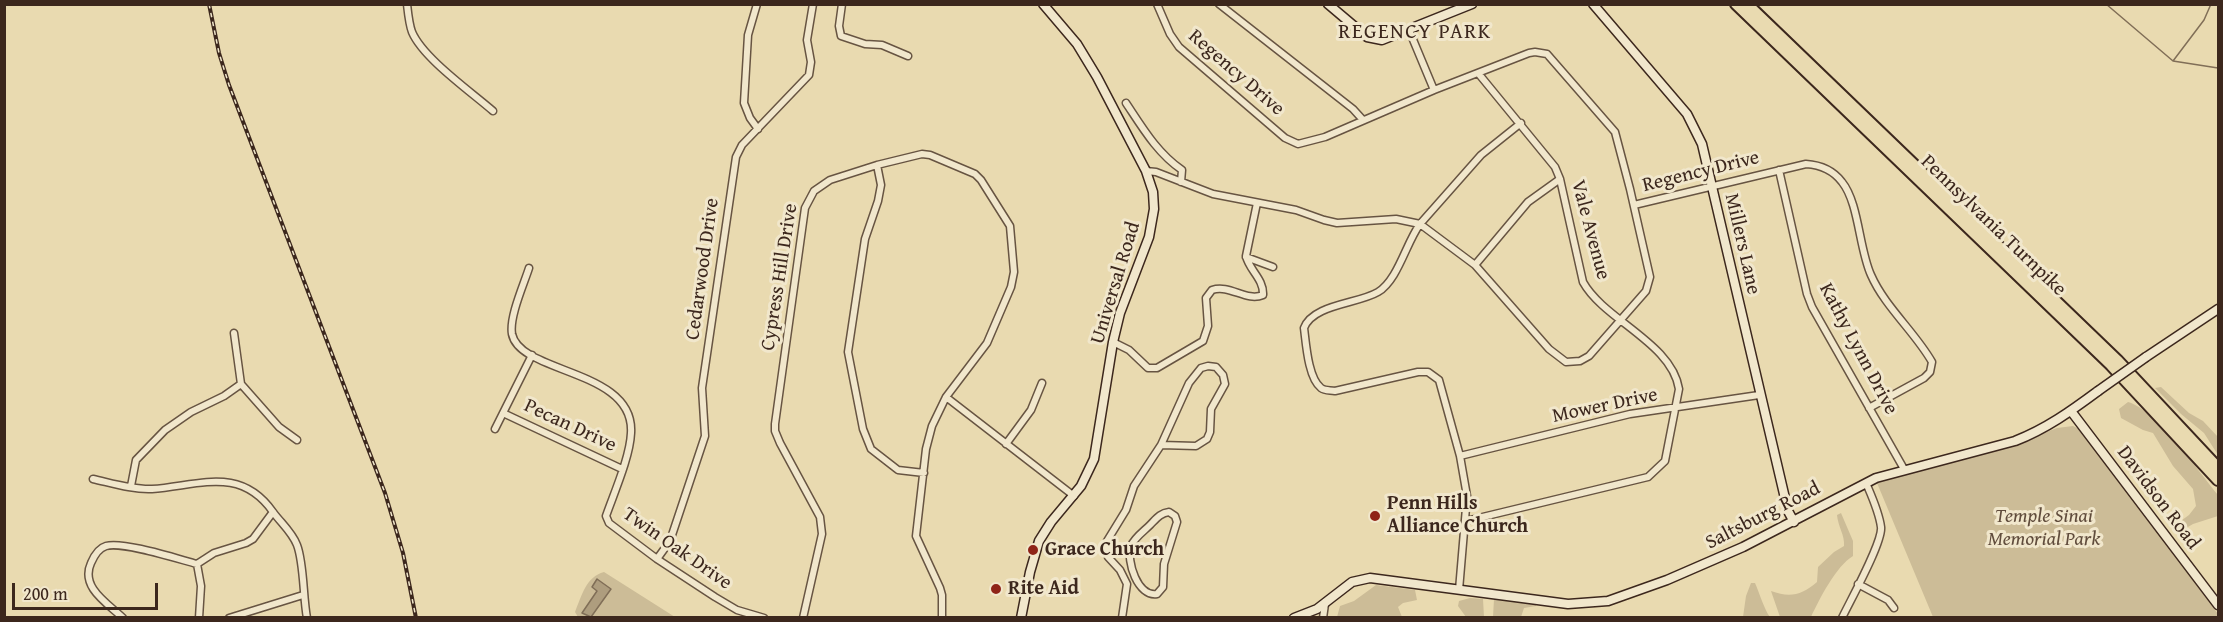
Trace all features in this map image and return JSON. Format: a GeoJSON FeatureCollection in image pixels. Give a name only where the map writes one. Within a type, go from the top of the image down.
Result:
{"type":"FeatureCollection","features":[{"type":"Feature","properties":{"kind":"highway","name":"Pennsylvania Turnpike"},"geometry":{"type":"LineString","coordinates":[[1736,4],[2111,365],[2218,480]]}},
{"type":"Feature","properties":{"kind":"highway","name":"Pennsylvania Turnpike"},"geometry":{"type":"LineString","coordinates":[[1748,4],[2117,360],[2218,468]]}},
{"type":"Feature","properties":{"kind":"street"},"geometry":{"type":"LineString","coordinates":[[407,4],[411,30],[418,43],[435,61],[493,111]]}},
{"type":"Feature","properties":{"kind":"street"},"geometry":{"type":"LineString","coordinates":[[757,4],[748,35],[744,102],[746,110],[758,129]]}},
{"type":"Feature","properties":{"kind":"street","name":"Cedarwood Drive"},"geometry":{"type":"LineString","coordinates":[[657,559],[670,541],[705,436],[702,388],[736,157],[742,146],[809,75],[811,62],[807,40],[813,4]]}},
{"type":"Feature","properties":{"kind":"street"},"geometry":{"type":"LineString","coordinates":[[842,4],[838,26],[841,36],[865,44],[882,45],[908,56]]}},
{"type":"Feature","properties":{"kind":"street","name":"Universal Road"},"geometry":{"type":"LineString","coordinates":[[1021,618],[1039,541],[1051,522],[1074,496],[1094,459],[1113,342],[1120,313],[1154,218],[1153,192],[1146,171],[1087,60],[1043,4]]}},
{"type":"Feature","properties":{"kind":"street","name":"Regency Drive"},"geometry":{"type":"LineString","coordinates":[[1157,4],[1170,34],[1179,47],[1285,138],[1298,144],[1325,137],[1434,90],[1529,53],[1547,54],[1615,132],[1634,205],[1806,164],[1823,167],[1844,184],[1851,199],[1870,274],[1932,362],[1930,372],[1924,378],[1869,408]]}},
{"type":"Feature","properties":{"kind":"street"},"geometry":{"type":"LineString","coordinates":[[1219,4],[1353,109],[1363,120]]}},
{"type":"Feature","properties":{"kind":"street"},"geometry":{"type":"LineString","coordinates":[[1328,4],[1367,37],[1382,40],[1472,4]]}},
{"type":"Feature","properties":{"kind":"street","name":"Millers Lane"},"geometry":{"type":"LineString","coordinates":[[1593,4],[1687,114],[1702,144],[1759,395],[1788,511],[1794,522]]}},
{"type":"Feature","properties":{"kind":"street"},"geometry":{"type":"LineString","coordinates":[[1409,30],[1434,90]]}},
{"type":"Feature","properties":{"kind":"street","name":"Vale Avenue"},"geometry":{"type":"LineString","coordinates":[[1466,521],[1648,477],[1665,461],[1679,389],[1678,379],[1666,360],[1623,320],[1593,297],[1583,282],[1560,179],[1551,160],[1478,73]]}},
{"type":"Feature","properties":{"kind":"street"},"geometry":{"type":"LineString","coordinates":[[1126,103],[1166,158],[1182,170],[1181,182]]}},
{"type":"Feature","properties":{"kind":"street"},"geometry":{"type":"LineString","coordinates":[[1460,590],[1467,496],[1460,456],[1439,380],[1434,375],[1418,372],[1335,391],[1326,390],[1316,382],[1306,350],[1304,328],[1308,319],[1321,312],[1368,297],[1383,289],[1392,280],[1420,224],[1482,155],[1521,123]]}},
{"type":"Feature","properties":{"kind":"street","name":"Cypress Hill Drive"},"geometry":{"type":"LineString","coordinates":[[803,618],[822,534],[820,517],[780,443],[775,424],[805,208],[810,197],[822,184],[837,177],[922,154],[966,169],[981,180],[1010,226],[1014,272],[1011,286],[987,342],[946,397],[932,426],[926,449],[916,537],[942,592],[942,618]]}},
{"type":"Feature","properties":{"kind":"street"},"geometry":{"type":"LineString","coordinates":[[877,165],[880,185],[878,201],[865,239],[848,352],[863,429],[871,449],[898,470],[924,473]]}},
{"type":"Feature","properties":{"kind":"street","name":"Kathy Lynn Drive"},"geometry":{"type":"LineString","coordinates":[[1779,170],[1810,301],[1904,469]]}},
{"type":"Feature","properties":{"kind":"street"},"geometry":{"type":"LineString","coordinates":[[1146,171],[1213,194],[1296,210],[1337,222],[1396,219],[1420,224],[1475,265],[1549,349],[1566,362],[1580,361],[1589,356],[1623,320],[1646,291],[1650,277],[1634,205]]}},
{"type":"Feature","properties":{"kind":"street"},"geometry":{"type":"LineString","coordinates":[[1475,265],[1528,202],[1560,179]]}},
{"type":"Feature","properties":{"kind":"street"},"geometry":{"type":"LineString","coordinates":[[1113,342],[1129,350],[1148,368],[1153,369],[1203,341],[1208,326],[1206,298],[1212,290],[1229,289],[1254,297],[1263,296],[1261,282],[1246,257],[1257,203]]}},
{"type":"Feature","properties":{"kind":"street"},"geometry":{"type":"LineString","coordinates":[[1246,257],[1273,267]]}},
{"type":"Feature","properties":{"kind":"street","name":"Twin Oak Drive"},"geometry":{"type":"LineString","coordinates":[[529,268],[514,316],[512,333],[519,347],[602,386],[621,401],[627,410],[632,431],[606,516],[607,520],[612,527],[657,559],[737,610],[764,618]]}},
{"type":"Feature","properties":{"kind":"street","name":"Saltsburg Road"},"geometry":{"type":"LineString","coordinates":[[1294,618],[1312,612],[1325,604],[1346,585],[1364,578],[1568,604],[1608,601],[1667,580],[1794,522],[1866,483],[1904,469],[2015,441],[2046,428],[2218,309]]}},
{"type":"Feature","properties":{"kind":"street"},"geometry":{"type":"LineString","coordinates":[[234,333],[242,384],[279,427],[297,440]]}},
{"type":"Feature","properties":{"kind":"street"},"geometry":{"type":"LineString","coordinates":[[495,429],[532,355]]}},
{"type":"Feature","properties":{"kind":"street"},"geometry":{"type":"LineString","coordinates":[[1122,618],[1123,597],[1127,586],[1120,570],[1109,560],[1106,545],[1126,510],[1134,486],[1161,445],[1184,392],[1198,371],[1208,366],[1219,370],[1225,384],[1211,409],[1210,432],[1207,439],[1196,446],[1161,445]]}},
{"type":"Feature","properties":{"kind":"street"},"geometry":{"type":"LineString","coordinates":[[1006,444],[1031,410],[1042,383]]}},
{"type":"Feature","properties":{"kind":"street"},"geometry":{"type":"LineString","coordinates":[[131,486],[136,460],[165,430],[191,412],[224,396],[242,384]]}},
{"type":"Feature","properties":{"kind":"street","name":"Mower Drive"},"geometry":{"type":"LineString","coordinates":[[1460,456],[1630,414],[1759,395]]}},
{"type":"Feature","properties":{"kind":"street"},"geometry":{"type":"LineString","coordinates":[[946,397],[1074,496]]}},
{"type":"Feature","properties":{"kind":"street","name":"Davidson Road"},"geometry":{"type":"LineString","coordinates":[[2071,411],[2218,604]]}},
{"type":"Feature","properties":{"kind":"street","name":"Pecan Drive"},"geometry":{"type":"LineString","coordinates":[[503,413],[622,469]]}},
{"type":"Feature","properties":{"kind":"street"},"geometry":{"type":"LineString","coordinates":[[1166,435],[1173,445]]}},
{"type":"Feature","properties":{"kind":"street"},"geometry":{"type":"LineString","coordinates":[[93,479],[150,489],[220,481],[244,487],[257,494],[268,502],[298,546],[307,618]]}},
{"type":"Feature","properties":{"kind":"street"},"geometry":{"type":"LineString","coordinates":[[1842,618],[1882,529],[1866,483]]}},
{"type":"Feature","properties":{"kind":"street"},"geometry":{"type":"LineString","coordinates":[[123,618],[93,590],[87,578],[96,552],[106,546],[122,545],[197,564],[214,553],[253,539],[273,512]]}},
{"type":"Feature","properties":{"kind":"street"},"geometry":{"type":"LineString","coordinates":[[1166,512],[1172,513],[1177,525],[1167,554],[1161,590],[1151,595],[1142,590],[1138,584],[1130,558],[1132,544],[1160,515],[1166,512]]}},
{"type":"Feature","properties":{"kind":"street"},"geometry":{"type":"LineString","coordinates":[[197,564],[201,586],[199,618]]}},
{"type":"Feature","properties":{"kind":"street"},"geometry":{"type":"LineString","coordinates":[[1127,586],[1138,584]]}},
{"type":"Feature","properties":{"kind":"street"},"geometry":{"type":"LineString","coordinates":[[1858,584],[1888,600],[1894,608]]}},
{"type":"Feature","properties":{"kind":"street"},"geometry":{"type":"LineString","coordinates":[[229,618],[303,595]]}},
{"type":"Feature","properties":{"kind":"street"},"geometry":{"type":"LineString","coordinates":[[1323,618],[1325,604]]}},
{"type":"Feature","properties":{"kind":"street"},"geometry":{"type":"LineString","coordinates":[[733,618],[737,610]]}},
{"type":"Feature","properties":{"kind":"green space"},"geometry":{"type":"Polygon","coordinates":[[[2161,387],[2189,413],[2203,421],[2218,437],[2218,455],[2204,433],[2155,388],[2161,387]]]}},
{"type":"Feature","properties":{"kind":"green space"},"geometry":{"type":"Polygon","coordinates":[[[2128,402],[2151,416],[2200,472],[2218,495],[2218,516],[2193,524],[2181,531],[2178,523],[2196,506],[2193,489],[2173,466],[2153,433],[2121,418],[2119,409],[2128,402]]]}},
{"type":"Feature","properties":{"kind":"green space","name":"Temple Sinai Memorial Park"},"geometry":{"type":"Polygon","coordinates":[[[2073,426],[2083,431],[2218,617],[1933,617],[1877,483],[2012,445],[2057,428],[2073,426]]]}},
{"type":"Feature","properties":{"kind":"green space"},"geometry":{"type":"Polygon","coordinates":[[[1841,513],[1853,541],[1853,556],[1834,575],[1811,617],[1780,617],[1771,591],[1796,594],[1817,582],[1818,567],[1844,546],[1837,515],[1841,513]]]}},
{"type":"Feature","properties":{"kind":"green space"},"geometry":{"type":"Polygon","coordinates":[[[604,572],[675,617],[578,617],[575,612],[585,588],[593,578],[604,572]]]}},
{"type":"Feature","properties":{"kind":"green space"},"geometry":{"type":"Polygon","coordinates":[[[1751,583],[1755,583],[1770,617],[1743,617],[1746,596],[1751,583]]]}},
{"type":"Feature","properties":{"kind":"green space"},"geometry":{"type":"Polygon","coordinates":[[[1376,585],[1415,590],[1417,600],[1403,603],[1398,607],[1402,617],[1337,617],[1340,606],[1354,601],[1376,585]]]}},
{"type":"Feature","properties":{"kind":"green space"},"geometry":{"type":"Polygon","coordinates":[[[1470,598],[1483,599],[1484,617],[1466,617],[1458,606],[1459,601],[1470,598]]]}},
{"type":"Feature","properties":{"kind":"green space"},"geometry":{"type":"Polygon","coordinates":[[[1494,599],[1536,604],[1536,606],[1524,608],[1521,617],[1493,617],[1494,599]]]}},
{"type":"Feature","properties":{"kind":"shaded area"},"geometry":{"type":"Polygon","coordinates":[[[597,579],[611,589],[591,617],[582,613],[597,591],[592,587],[597,579]]]}},
{"type":"Feature","properties":{"kind":"waterway"},"geometry":{"type":"LineString","coordinates":[[2106,4],[2173,61],[2218,68]]}},
{"type":"Feature","properties":{"kind":"waterway"},"geometry":{"type":"LineString","coordinates":[[2173,61],[2204,20],[2211,4]]}},
{"type":"Feature","properties":{"kind":"railway"},"geometry":{"type":"LineString","coordinates":[[209,4],[219,53],[229,85],[385,493],[403,553],[416,618]]}},
{"type":"Feature","properties":{"kind":"place","name":"Penn Hills Alliance Church"},"geometry":{"type":"Point","coordinates":[1375,516]}},
{"type":"Feature","properties":{"kind":"place","name":"Grace Church"},"geometry":{"type":"Point","coordinates":[1033,550]}},
{"type":"Feature","properties":{"kind":"place","name":"Rite Aid"},"geometry":{"type":"Point","coordinates":[996,589]}},
{"type":"Feature","properties":{"kind":"district","name":"REGENCY PARK"},"geometry":{"type":"Point","coordinates":[1415,33]}}]}
